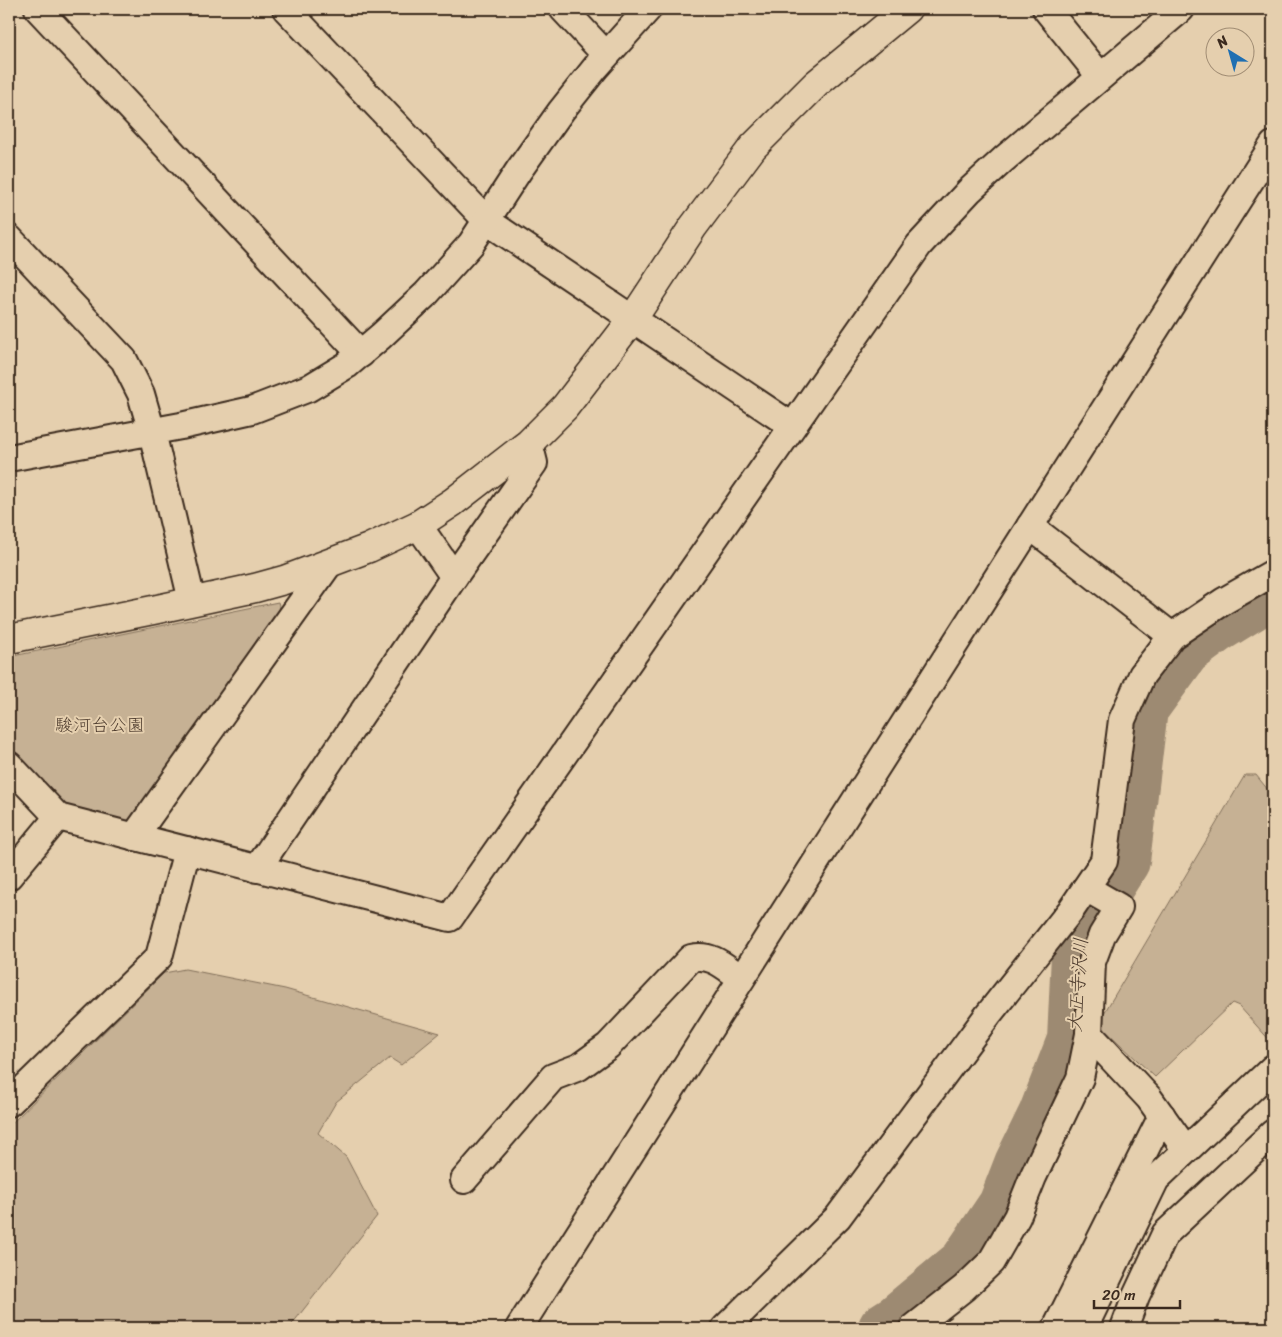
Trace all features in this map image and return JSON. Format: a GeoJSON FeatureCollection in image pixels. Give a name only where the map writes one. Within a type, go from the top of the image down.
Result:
{"type":"FeatureCollection","features":[{"type":"Feature","properties":{"kind":"street"},"geometry":{"type":"LineString","coordinates":[[38,9],[361,354]]}},
{"type":"Feature","properties":{"kind":"street"},"geometry":{"type":"LineString","coordinates":[[286,9],[487,221],[792,426]]}},
{"type":"Feature","properties":{"kind":"street"},"geometry":{"type":"LineString","coordinates":[[563,9],[606,55]]}},
{"type":"Feature","properties":{"kind":"street"},"geometry":{"type":"LineString","coordinates":[[9,458],[152,432],[252,410],[308,388],[347,365],[426,294],[471,244],[519,170],[561,111],[606,55],[648,9]]}},
{"type":"Feature","properties":{"kind":"street"},"geometry":{"type":"LineString","coordinates":[[9,638],[255,588],[329,564],[369,548],[418,525],[460,496],[529,443],[565,408],[632,320],[692,228],[753,148],[816,84],[907,9]]}},
{"type":"Feature","properties":{"kind":"street"},"geometry":{"type":"LineString","coordinates":[[1046,9],[1100,76]]}},
{"type":"Feature","properties":{"kind":"street"},"geometry":{"type":"LineString","coordinates":[[9,765],[58,817],[450,918],[924,239],[969,191],[1100,76],[1181,9]]}},
{"type":"Feature","properties":{"kind":"street"},"geometry":{"type":"LineString","coordinates":[[519,1328],[1273,145]]}},
{"type":"Feature","properties":{"kind":"street"},"geometry":{"type":"LineString","coordinates":[[9,238],[124,360],[141,394],[152,432],[192,601]]}},
{"type":"Feature","properties":{"kind":"street"},"geometry":{"type":"LineString","coordinates":[[257,869],[454,577],[534,463],[529,443]]}},
{"type":"Feature","properties":{"kind":"street"},"geometry":{"type":"LineString","coordinates":[[418,525],[454,577]]}},
{"type":"Feature","properties":{"kind":"street"},"geometry":{"type":"LineString","coordinates":[[1030,526],[1172,636]]}},
{"type":"Feature","properties":{"kind":"street"},"geometry":{"type":"LineString","coordinates":[[134,837],[329,564]]}},
{"type":"Feature","properties":{"kind":"street"},"geometry":{"type":"LineString","coordinates":[[913,1328],[964,1288],[991,1262],[1017,1217],[1033,1176],[1080,1078],[1089,1034],[1092,962],[1086,921],[1104,861],[1122,720],[1142,675],[1172,636],[1273,573]]}},
{"type":"Feature","properties":{"kind":"street"},"geometry":{"type":"LineString","coordinates":[[9,876],[58,817]]}},
{"type":"Feature","properties":{"kind":"street"},"geometry":{"type":"LineString","coordinates":[[9,1103],[159,957],[187,850]]}},
{"type":"Feature","properties":{"kind":"street"},"geometry":{"type":"LineString","coordinates":[[725,1328],[838,1217],[988,1015],[1086,921],[1119,907],[1095,893]]}},
{"type":"Feature","properties":{"kind":"street"},"geometry":{"type":"LineString","coordinates":[[464,1180],[553,1077],[579,1067],[608,1046],[691,958],[701,955],[712,958],[741,978]]}},
{"type":"Feature","properties":{"kind":"street"},"geometry":{"type":"LineString","coordinates":[[1089,1034],[1149,1098],[1186,1150]]}},
{"type":"Feature","properties":{"kind":"street"},"geometry":{"type":"LineString","coordinates":[[1084,1328],[1156,1179],[1273,1068]]}},
{"type":"Feature","properties":{"kind":"street"},"geometry":{"type":"LineString","coordinates":[[1056,1328],[1162,1116]]}},
{"type":"Feature","properties":{"kind":"street"},"geometry":{"type":"LineString","coordinates":[[1124,1328],[1136,1296],[1165,1234],[1273,1133]]}},
{"type":"Feature","properties":{"kind":"green space","name":"駿河台公園"},"geometry":{"type":"Polygon","coordinates":[[[278,602],[282,617],[134,822],[64,810],[9,752],[9,658],[278,602]]]}},
{"type":"Feature","properties":{"kind":"green space"},"geometry":{"type":"Polygon","coordinates":[[[1245,775],[1256,775],[1273,796],[1273,1044],[1239,1006],[1232,1003],[1155,1077],[1104,1029],[1100,1020],[1245,775]]]}},
{"type":"Feature","properties":{"kind":"green space"},"geometry":{"type":"Polygon","coordinates":[[[185,969],[285,989],[440,1033],[401,1065],[390,1058],[336,1102],[318,1133],[346,1157],[377,1216],[289,1328],[9,1328],[9,1126],[164,973],[185,969]]]}},
{"type":"Feature","properties":{"kind":"waterway","name":"大正寺沢川"},"geometry":{"type":"LineString","coordinates":[[884,1328],[898,1319],[965,1263],[1004,1205],[1020,1164],[1044,1115],[1073,1040],[1078,934],[1124,861],[1142,709],[1185,650],[1215,628],[1273,592]]}}]}
